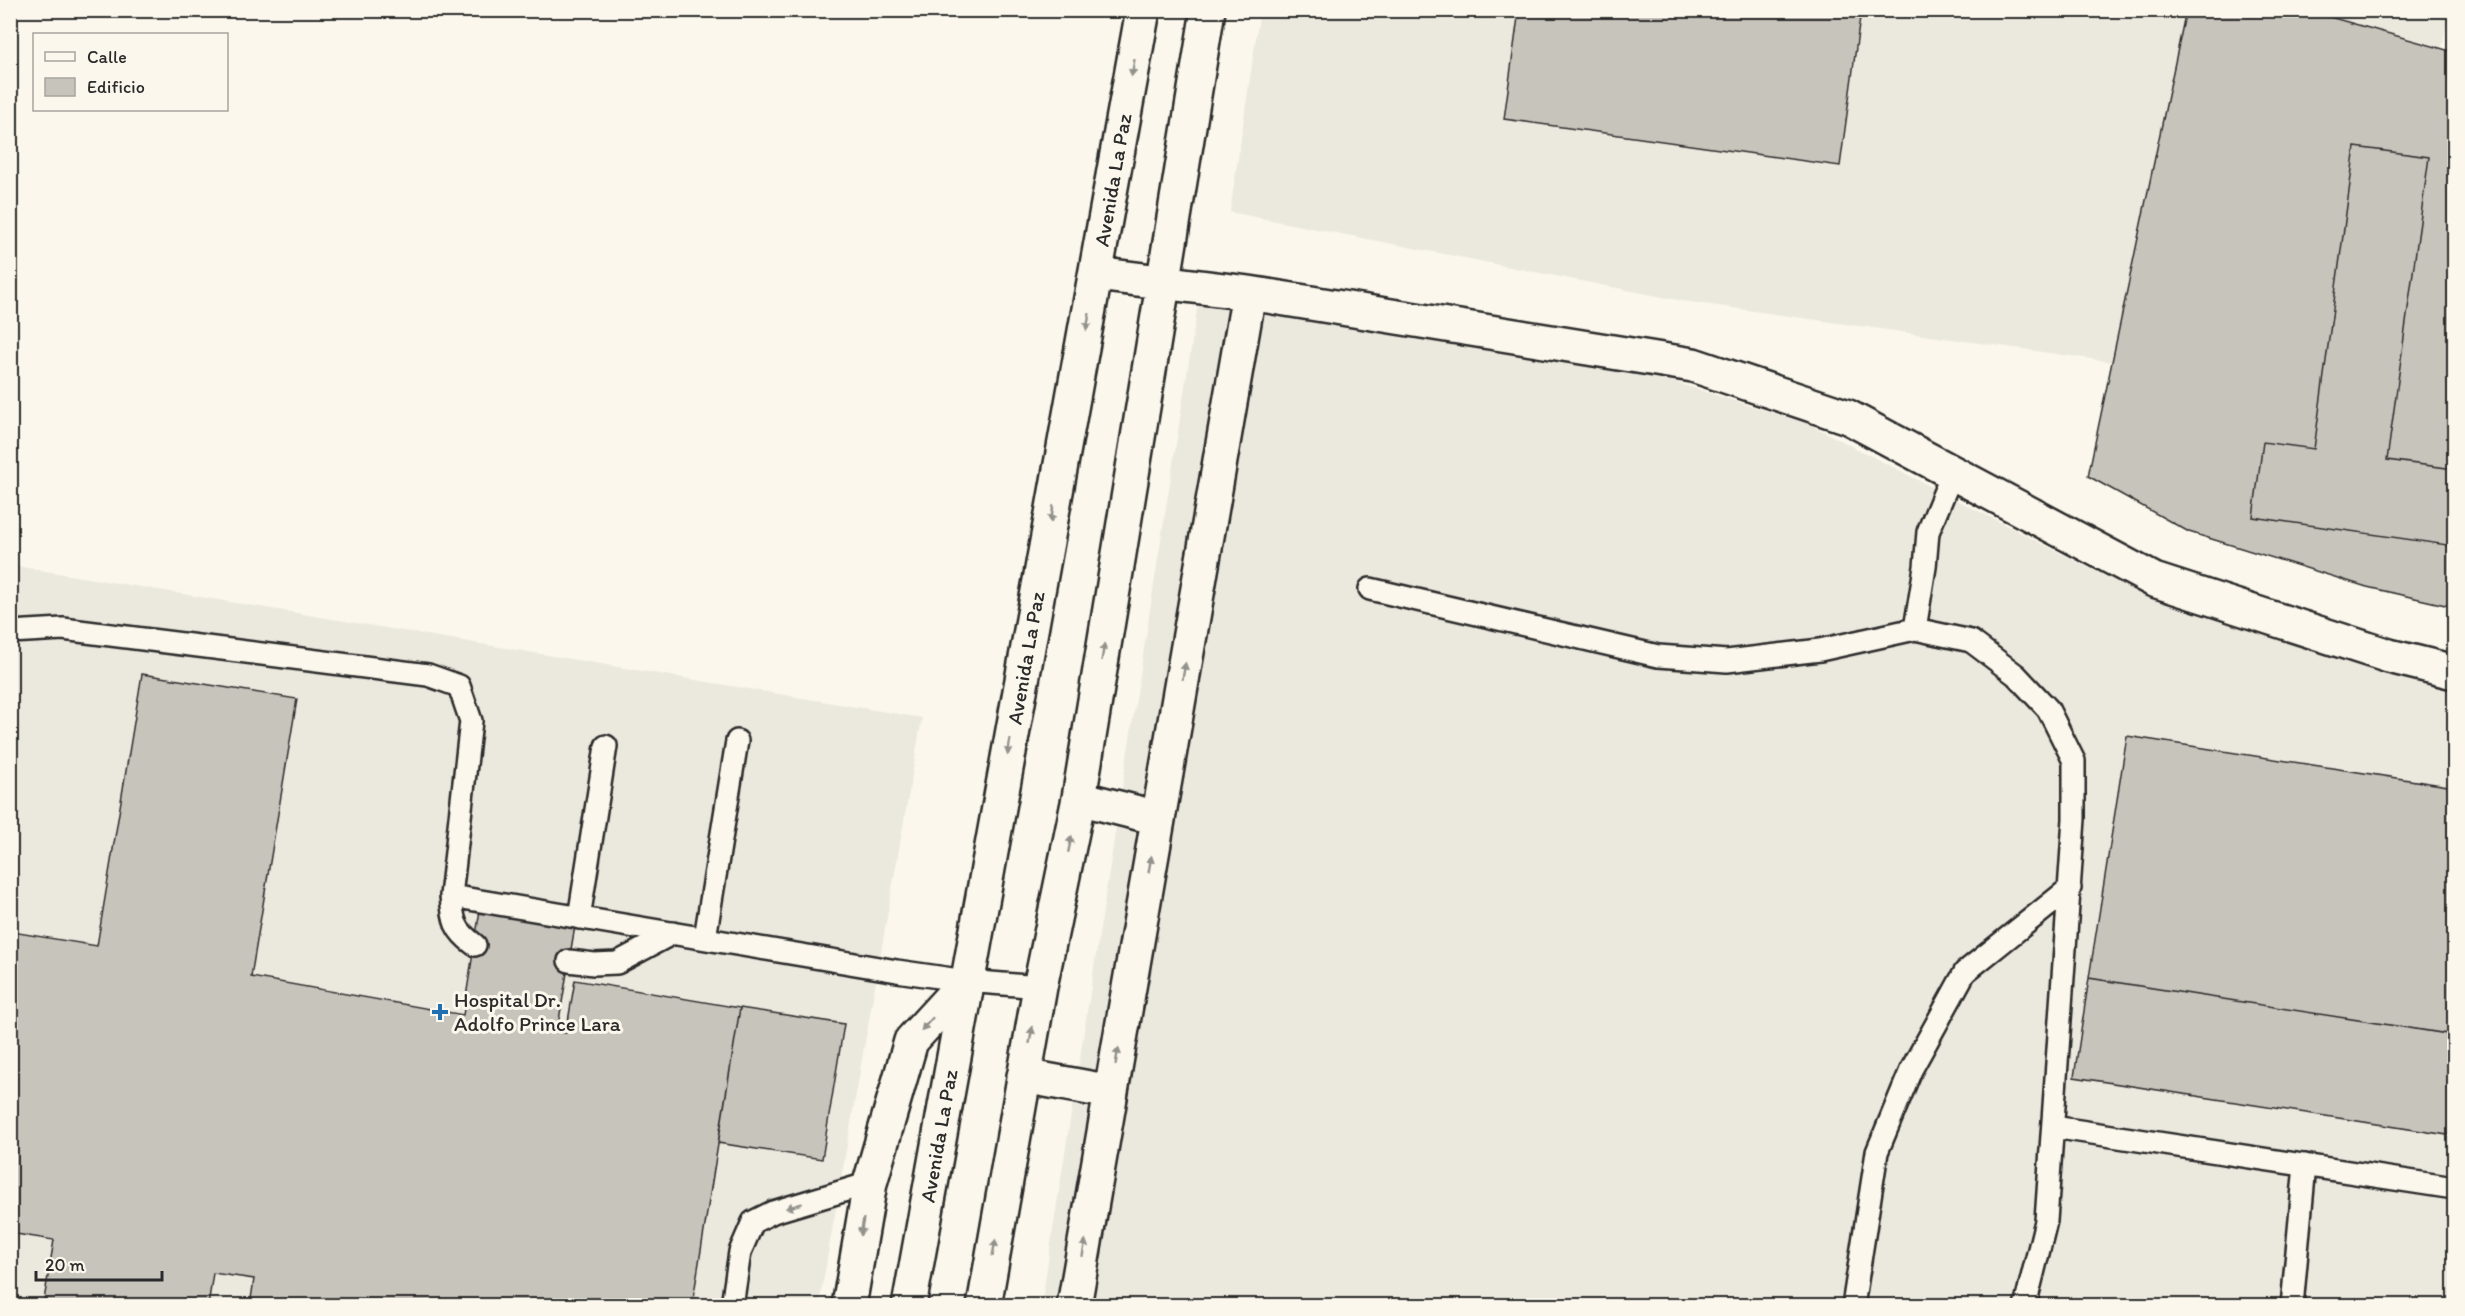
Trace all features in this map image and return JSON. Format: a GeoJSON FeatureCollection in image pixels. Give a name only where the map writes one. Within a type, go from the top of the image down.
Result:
{"type":"FeatureCollection","features":[{"type":"Feature","properties":{"kind":"street","name":"Avenida La Paz"},"geometry":{"type":"LineString","coordinates":[[909,1305],[1143,10]]}},
{"type":"Feature","properties":{"kind":"street"},"geometry":{"type":"LineString","coordinates":[[984,1305],[1040,987],[1079,798],[1208,10]]}},
{"type":"Feature","properties":{"kind":"street"},"geometry":{"type":"LineString","coordinates":[[1096,274],[1249,293],[1693,365],[1848,417],[2154,580],[2389,656],[2454,672]]}},
{"type":"Feature","properties":{"kind":"street"},"geometry":{"type":"LineString","coordinates":[[1074,1305],[1249,293]]}},
{"type":"Feature","properties":{"kind":"street"},"geometry":{"type":"LineString","coordinates":[[1079,798],[1158,818]]}},
{"type":"Feature","properties":{"kind":"street"},"geometry":{"type":"LineString","coordinates":[[849,1305],[870,1183],[911,1041],[966,981]]}},
{"type":"Feature","properties":{"kind":"street"},"geometry":{"type":"LineString","coordinates":[[1024,1076],[1111,1092]]}},
{"type":"Feature","properties":{"kind":"lane"},"geometry":{"type":"LineString","coordinates":[[1915,629],[1928,532],[1952,474]]}},
{"type":"Feature","properties":{"kind":"lane"},"geometry":{"type":"LineString","coordinates":[[1370,590],[1658,656],[1727,661],[1820,650],[1915,629],[1971,641],[2016,675],[2048,709],[2074,761],[2074,819],[2046,1221],[2025,1305]]}},
{"type":"Feature","properties":{"kind":"lane"},"geometry":{"type":"LineString","coordinates":[[10,632],[63,629],[428,675],[459,686],[471,721],[452,896],[453,915],[461,935],[475,945]]}},
{"type":"Feature","properties":{"kind":"lane"},"geometry":{"type":"LineString","coordinates":[[705,938],[737,741]]}},
{"type":"Feature","properties":{"kind":"lane"},"geometry":{"type":"LineString","coordinates":[[579,918],[606,746]]}},
{"type":"Feature","properties":{"kind":"lane"},"geometry":{"type":"LineString","coordinates":[[1853,1305],[1878,1152],[1911,1070],[1965,972],[2070,888]]}},
{"type":"Feature","properties":{"kind":"lane"},"geometry":{"type":"LineString","coordinates":[[452,896],[966,981],[1040,987]]}},
{"type":"Feature","properties":{"kind":"lane"},"geometry":{"type":"LineString","coordinates":[[569,961],[594,964],[617,963],[673,933]]}},
{"type":"Feature","properties":{"kind":"lane"},"geometry":{"type":"LineString","coordinates":[[2053,1127],[2454,1188]]}},
{"type":"Feature","properties":{"kind":"lane"},"geometry":{"type":"LineString","coordinates":[[2292,1305],[2305,1165]]}},
{"type":"Feature","properties":{"kind":"lane"},"geometry":{"type":"LineString","coordinates":[[732,1305],[741,1252],[753,1222],[773,1212],[870,1183]]}},
{"type":"Feature","properties":{"kind":"shaded area"},"geometry":{"type":"Polygon","coordinates":[[[1260,11],[2186,11],[2113,362],[1683,301],[1230,212],[1260,11]]]}},
{"type":"Feature","properties":{"kind":"shaded area"},"geometry":{"type":"Polygon","coordinates":[[[2305,11],[2449,11],[2442,49],[2305,11]]]}},
{"type":"Feature","properties":{"kind":"shaded area"},"geometry":{"type":"Polygon","coordinates":[[[1200,291],[1578,352],[1809,424],[2128,588],[2386,663],[2454,680],[2454,1305],[1041,1306],[1200,291]]]}},
{"type":"Feature","properties":{"kind":"shaded area","name":"Hospital Dr. Adolfo Prince Lara"},"geometry":{"type":"Polygon","coordinates":[[[10,565],[922,718],[819,1305],[11,1305],[10,565]]]}},
{"type":"Feature","properties":{"kind":"building"},"geometry":{"type":"Polygon","coordinates":[[[1519,10],[1861,10],[1840,166],[1504,119],[1519,10]]]}},
{"type":"Feature","properties":{"kind":"building"},"geometry":{"type":"Polygon","coordinates":[[[2186,10],[2305,10],[2454,52],[2454,607],[2367,587],[2189,532],[2088,476],[2186,10]]]}},
{"type":"Feature","properties":{"kind":"building"},"geometry":{"type":"Polygon","coordinates":[[[2355,147],[2429,157],[2387,460],[2454,469],[2454,546],[2253,517],[2263,442],[2314,449],[2355,147]]]}},
{"type":"Feature","properties":{"kind":"building"},"geometry":{"type":"Polygon","coordinates":[[[2454,265],[2454,295],[2450,294],[2454,265]]]}},
{"type":"Feature","properties":{"kind":"building"},"geometry":{"type":"Polygon","coordinates":[[[142,674],[297,699],[251,977],[463,1015],[481,904],[576,920],[557,1032],[566,1033],[575,980],[740,1008],[692,1306],[250,1306],[254,1279],[213,1273],[208,1306],[43,1306],[54,1240],[10,1233],[10,911],[15,912],[12,932],[97,946],[142,674]]]}},
{"type":"Feature","properties":{"kind":"building"},"geometry":{"type":"Polygon","coordinates":[[[2127,736],[2454,787],[2454,1035],[2089,978],[2127,736]]]}},
{"type":"Feature","properties":{"kind":"building"},"geometry":{"type":"Polygon","coordinates":[[[2089,978],[2454,1035],[2454,1136],[2074,1077],[2089,978]]]}},
{"type":"Feature","properties":{"kind":"building"},"geometry":{"type":"Polygon","coordinates":[[[740,1008],[844,1024],[822,1159],[718,1143],[740,1008]]]}},
{"type":"Feature","properties":{"kind":"place","name":"Hospital Dr. Adolfo Prince Lara"},"geometry":{"type":"Point","coordinates":[440,1012]}}]}
